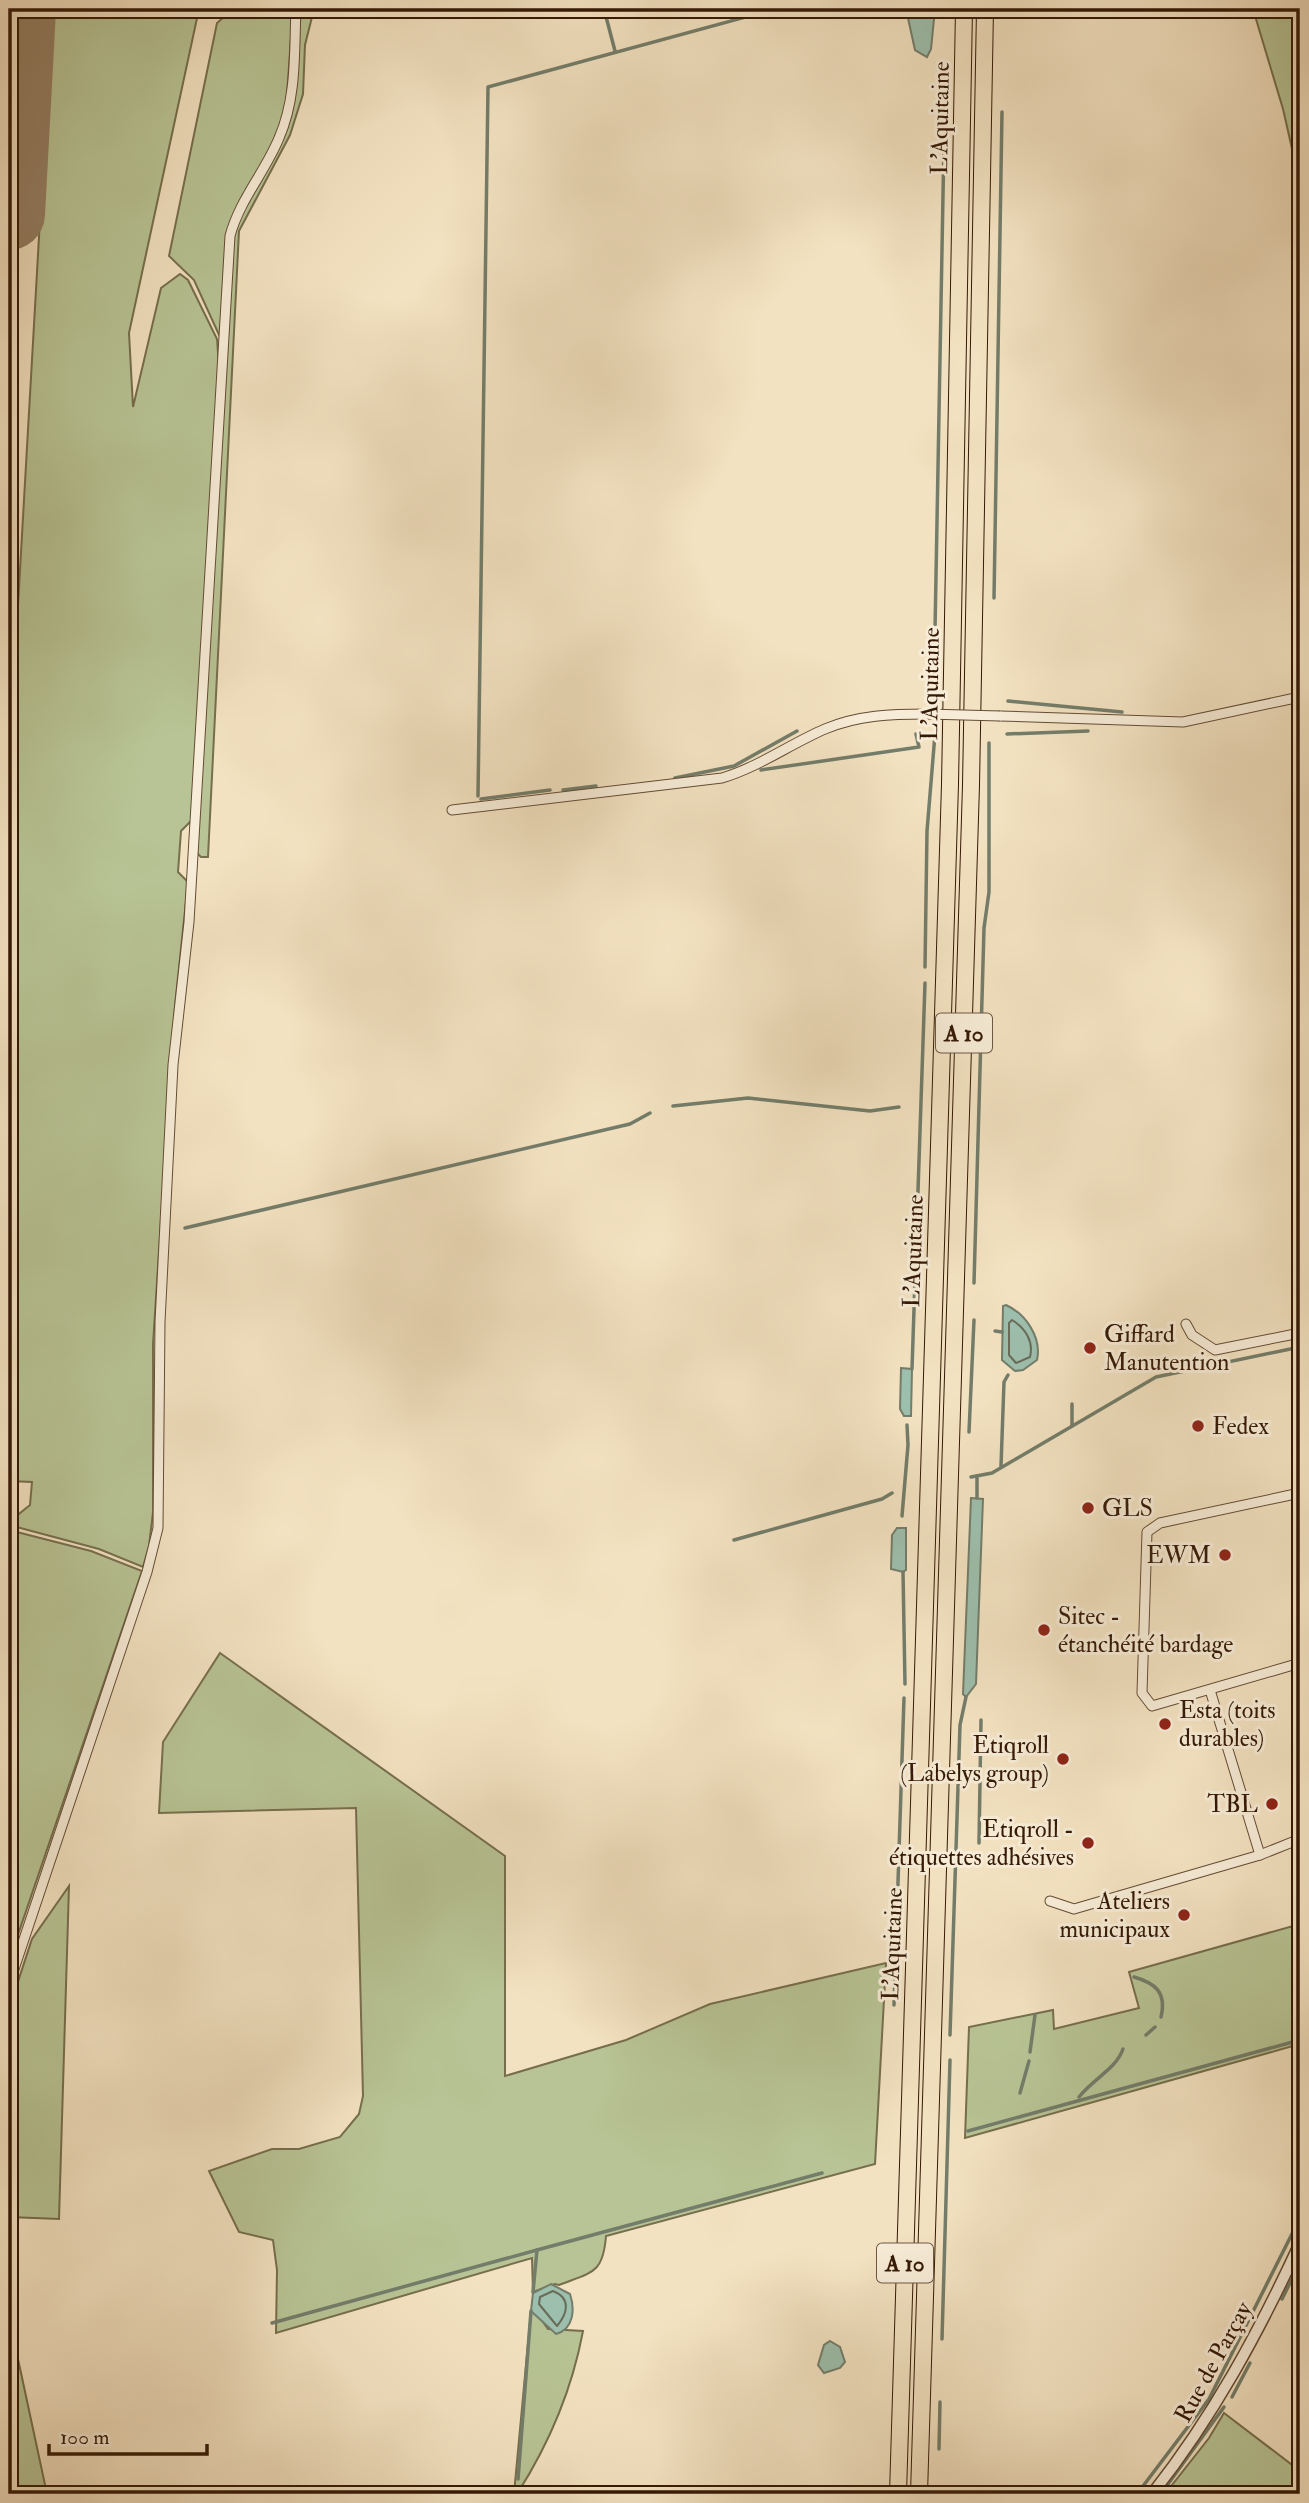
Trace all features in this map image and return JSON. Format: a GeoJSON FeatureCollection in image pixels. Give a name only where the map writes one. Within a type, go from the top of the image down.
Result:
{"type":"FeatureCollection","features":[{"type":"Feature","properties":{"kind":"highway","name":"L'Aquitaine"},"geometry":{"type":"LineString","coordinates":[[898,2494],[950,784],[964,9]]}},
{"type":"Feature","properties":{"kind":"highway","name":"L'Aquitaine"},"geometry":{"type":"LineString","coordinates":[[919,2494],[971,798],[985,9]]}},
{"type":"Feature","properties":{"kind":"street"},"geometry":{"type":"LineString","coordinates":[[9,1984],[147,1572],[158,1528],[160,1322],[173,1065],[189,922],[230,236],[236,217],[268,161],[287,115],[294,70],[296,9]]}},
{"type":"Feature","properties":{"kind":"street"},"geometry":{"type":"LineString","coordinates":[[452,810],[722,778],[838,724],[881,715],[1183,722],[1300,697]]}},
{"type":"Feature","properties":{"kind":"street"},"geometry":{"type":"LineString","coordinates":[[1186,1324],[1192,1335],[1215,1350],[1300,1333]]}},
{"type":"Feature","properties":{"kind":"street"},"geometry":{"type":"LineString","coordinates":[[1300,1493],[1160,1522],[1147,1532],[1141,1684],[1145,1700],[1152,1706],[1300,1663]]}},
{"type":"Feature","properties":{"kind":"street"},"geometry":{"type":"LineString","coordinates":[[1210,1690],[1260,1855]]}},
{"type":"Feature","properties":{"kind":"street"},"geometry":{"type":"LineString","coordinates":[[1050,1901],[1074,1909],[1260,1855],[1300,1839]]}},
{"type":"Feature","properties":{"kind":"street","name":"Rue de Parçay"},"geometry":{"type":"LineString","coordinates":[[1152,2494],[1220,2399],[1300,2243]]}},
{"type":"Feature","properties":{"kind":"shaded area"},"geometry":{"type":"Polygon","coordinates":[[[52,9],[199,9],[129,333],[133,407],[161,288],[180,274],[188,280],[217,339],[219,367],[192,820],[181,831],[178,872],[188,882],[175,1006],[153,1344],[153,1512],[149,1546],[143,1567],[99,1549],[9,1525],[9,1522],[30,1505],[32,1482],[9,1481],[9,763],[52,9]]]}},
{"type":"Feature","properties":{"kind":"shaded area"},"geometry":{"type":"Polygon","coordinates":[[[233,9],[293,9],[286,109],[276,140],[234,213],[220,337],[194,280],[169,256],[217,23],[233,9]]]}},
{"type":"Feature","properties":{"kind":"shaded area"},"geometry":{"type":"Polygon","coordinates":[[[298,9],[314,9],[305,45],[303,94],[290,135],[239,231],[208,857],[201,857],[197,853],[232,242],[238,220],[291,114],[298,9]]]}},
{"type":"Feature","properties":{"kind":"shaded area"},"geometry":{"type":"Polygon","coordinates":[[[1253,9],[1300,9],[1300,184],[1283,109],[1253,9]]]}},
{"type":"Feature","properties":{"kind":"shaded area"},"geometry":{"type":"Polygon","coordinates":[[[9,1530],[91,1551],[142,1571],[9,1961],[9,1530]]]}},
{"type":"Feature","properties":{"kind":"shaded area"},"geometry":{"type":"Polygon","coordinates":[[[220,1653],[505,1856],[505,2076],[626,2040],[710,2004],[886,1963],[875,2164],[606,2236],[599,2265],[588,2274],[559,2285],[533,2292],[532,2258],[276,2333],[277,2270],[273,2240],[239,2232],[209,2171],[272,2149],[299,2149],[340,2137],[359,2114],[363,2096],[356,1808],[159,1813],[163,1742],[220,1653]]]}},
{"type":"Feature","properties":{"kind":"shaded area"},"geometry":{"type":"Polygon","coordinates":[[[69,1886],[59,2219],[9,2217],[9,2009],[32,1939],[69,1886]]]}},
{"type":"Feature","properties":{"kind":"shaded area"},"geometry":{"type":"Polygon","coordinates":[[[1300,1924],[1300,2044],[965,2138],[969,2027],[1053,2010],[1054,2029],[1139,2008],[1129,1972],[1300,1924]]]}},
{"type":"Feature","properties":{"kind":"shaded area"},"geometry":{"type":"Polygon","coordinates":[[[531,2311],[535,2311],[548,2329],[583,2331],[573,2374],[558,2416],[529,2475],[517,2494],[514,2494],[531,2311]]]}},
{"type":"Feature","properties":{"kind":"shaded area"},"geometry":{"type":"Polygon","coordinates":[[[18,2359],[47,2494],[9,2494],[9,2362],[18,2359]]]}},
{"type":"Feature","properties":{"kind":"shaded area"},"geometry":{"type":"Polygon","coordinates":[[[1224,2413],[1300,2471],[1300,2494],[1165,2494],[1209,2438],[1224,2413]]]}},
{"type":"Feature","properties":{"kind":"water"},"geometry":{"type":"Polygon","coordinates":[[[906,9],[935,9],[931,49],[927,57],[915,50],[906,9]]]}},
{"type":"Feature","properties":{"kind":"water"},"geometry":{"type":"Polygon","coordinates":[[[1006,1305],[1020,1314],[1035,1335],[1037,1360],[1023,1370],[1015,1371],[1002,1360],[1003,1306],[1006,1305]]]}},
{"type":"Feature","properties":{"kind":"water"},"geometry":{"type":"Polygon","coordinates":[[[901,1368],[912,1369],[911,1416],[904,1416],[900,1409],[901,1368]]]}},
{"type":"Feature","properties":{"kind":"water"},"geometry":{"type":"Polygon","coordinates":[[[971,1498],[983,1499],[976,1684],[966,1697],[963,1694],[971,1498]]]}},
{"type":"Feature","properties":{"kind":"water"},"geometry":{"type":"Polygon","coordinates":[[[897,1528],[906,1528],[906,1570],[903,1572],[891,1569],[892,1535],[897,1528]]]}},
{"type":"Feature","properties":{"kind":"water"},"geometry":{"type":"Polygon","coordinates":[[[551,2284],[570,2294],[572,2306],[570,2323],[556,2334],[531,2311],[533,2293],[551,2284]]]}},
{"type":"Feature","properties":{"kind":"water"},"geometry":{"type":"Polygon","coordinates":[[[830,2341],[840,2347],[845,2362],[840,2368],[824,2373],[818,2365],[824,2345],[830,2341]]]}},
{"type":"Feature","properties":{"kind":"waterway"},"geometry":{"type":"LineString","coordinates":[[604,9],[615,51]]}},
{"type":"Feature","properties":{"kind":"waterway"},"geometry":{"type":"LineString","coordinates":[[478,796],[488,87],[775,9]]}},
{"type":"Feature","properties":{"kind":"waterway"},"geometry":{"type":"LineString","coordinates":[[934,685],[945,86]]}},
{"type":"Feature","properties":{"kind":"waterway"},"geometry":{"type":"LineString","coordinates":[[994,598],[1002,112]]}},
{"type":"Feature","properties":{"kind":"waterway"},"geometry":{"type":"LineString","coordinates":[[1008,701],[1122,712]]}},
{"type":"Feature","properties":{"kind":"waterway"},"geometry":{"type":"LineString","coordinates":[[675,778],[734,766],[797,731]]}},
{"type":"Feature","properties":{"kind":"waterway"},"geometry":{"type":"LineString","coordinates":[[1007,734],[1088,731]]}},
{"type":"Feature","properties":{"kind":"waterway"},"geometry":{"type":"LineString","coordinates":[[761,770],[919,747],[916,734]]}},
{"type":"Feature","properties":{"kind":"waterway"},"geometry":{"type":"LineString","coordinates":[[925,967],[927,831],[935,734]]}},
{"type":"Feature","properties":{"kind":"waterway"},"geometry":{"type":"LineString","coordinates":[[974,1283],[984,928],[989,892],[989,743]]}},
{"type":"Feature","properties":{"kind":"waterway"},"geometry":{"type":"LineString","coordinates":[[563,790],[596,786]]}},
{"type":"Feature","properties":{"kind":"waterway"},"geometry":{"type":"LineString","coordinates":[[481,799],[550,790]]}},
{"type":"Feature","properties":{"kind":"waterway"},"geometry":{"type":"LineString","coordinates":[[912,1369],[925,983]]}},
{"type":"Feature","properties":{"kind":"waterway"},"geometry":{"type":"LineString","coordinates":[[673,1106],[748,1098],[870,1111],[899,1107]]}},
{"type":"Feature","properties":{"kind":"waterway"},"geometry":{"type":"LineString","coordinates":[[185,1228],[630,1124],[650,1113]]}},
{"type":"Feature","properties":{"kind":"waterway"},"geometry":{"type":"LineString","coordinates":[[969,1432],[974,1320]]}},
{"type":"Feature","properties":{"kind":"waterway"},"geometry":{"type":"LineString","coordinates":[[995,1331],[1002,1332]]}},
{"type":"Feature","properties":{"kind":"waterway"},"geometry":{"type":"LineString","coordinates":[[971,1477],[992,1473],[1156,1377],[1300,1347]]}},
{"type":"Feature","properties":{"kind":"waterway"},"geometry":{"type":"LineString","coordinates":[[1001,1466],[1004,1382],[1008,1375]]}},
{"type":"Feature","properties":{"kind":"waterway"},"geometry":{"type":"LineString","coordinates":[[1072,1404],[1072,1426]]}},
{"type":"Feature","properties":{"kind":"waterway"},"geometry":{"type":"LineString","coordinates":[[902,1516],[907,1425]]}},
{"type":"Feature","properties":{"kind":"waterway"},"geometry":{"type":"LineString","coordinates":[[977,1476],[977,1498]]}},
{"type":"Feature","properties":{"kind":"waterway"},"geometry":{"type":"LineString","coordinates":[[734,1540],[882,1499],[892,1493]]}},
{"type":"Feature","properties":{"kind":"waterway"},"geometry":{"type":"LineString","coordinates":[[903,1572],[905,1684]]}},
{"type":"Feature","properties":{"kind":"waterway"},"geometry":{"type":"LineString","coordinates":[[950,2035],[960,1725],[966,1697]]}},
{"type":"Feature","properties":{"kind":"waterway"},"geometry":{"type":"LineString","coordinates":[[894,2005],[904,1698]]}},
{"type":"Feature","properties":{"kind":"waterway"},"geometry":{"type":"LineString","coordinates":[[979,1843],[981,1720]]}},
{"type":"Feature","properties":{"kind":"waterway"},"geometry":{"type":"LineString","coordinates":[[1134,1977],[1148,1982],[1158,1990],[1162,2001],[1161,2017]]}},
{"type":"Feature","properties":{"kind":"waterway"},"geometry":{"type":"LineString","coordinates":[[1030,2052],[1035,2015]]}},
{"type":"Feature","properties":{"kind":"waterway"},"geometry":{"type":"LineString","coordinates":[[1146,2035],[1155,2027]]}},
{"type":"Feature","properties":{"kind":"waterway"},"geometry":{"type":"LineString","coordinates":[[968,2131],[1300,2040]]}},
{"type":"Feature","properties":{"kind":"waterway"},"geometry":{"type":"LineString","coordinates":[[1079,2097],[1110,2068],[1123,2049]]}},
{"type":"Feature","properties":{"kind":"waterway"},"geometry":{"type":"LineString","coordinates":[[942,2339],[950,2060]]}},
{"type":"Feature","properties":{"kind":"waterway"},"geometry":{"type":"LineString","coordinates":[[1020,2093],[1029,2061]]}},
{"type":"Feature","properties":{"kind":"waterway"},"geometry":{"type":"LineString","coordinates":[[9,2104],[15,2124],[9,2144]]}},
{"type":"Feature","properties":{"kind":"waterway"},"geometry":{"type":"LineString","coordinates":[[537,2250],[822,2173]]}},
{"type":"Feature","properties":{"kind":"waterway"},"geometry":{"type":"LineString","coordinates":[[1137,2494],[1209,2399],[1300,2218]]}},
{"type":"Feature","properties":{"kind":"waterway"},"geometry":{"type":"LineString","coordinates":[[272,2323],[537,2250],[533,2292]]}},
{"type":"Feature","properties":{"kind":"waterway"},"geometry":{"type":"LineString","coordinates":[[1282,2299],[1300,2263]]}},
{"type":"Feature","properties":{"kind":"waterway"},"geometry":{"type":"LineString","coordinates":[[518,2479],[531,2311]]}},
{"type":"Feature","properties":{"kind":"waterway"},"geometry":{"type":"LineString","coordinates":[[1232,2397],[1250,2363]]}},
{"type":"Feature","properties":{"kind":"waterway"},"geometry":{"type":"LineString","coordinates":[[939,2449],[940,2402]]}},
{"type":"Feature","properties":{"kind":"waterway"},"geometry":{"type":"LineString","coordinates":[[1172,2494],[1168,2484],[1224,2407]]}},
{"type":"Feature","properties":{"kind":"runway"},"geometry":{"type":"LineString","coordinates":[[9,214],[20,9]]}},
{"type":"Feature","properties":{"kind":"place","name":"Giffard Manutention"},"geometry":{"type":"Point","coordinates":[1090,1348]}},
{"type":"Feature","properties":{"kind":"place","name":"Fedex"},"geometry":{"type":"Point","coordinates":[1198,1426]}},
{"type":"Feature","properties":{"kind":"place","name":"GLS"},"geometry":{"type":"Point","coordinates":[1088,1508]}},
{"type":"Feature","properties":{"kind":"place","name":"EWM"},"geometry":{"type":"Point","coordinates":[1225,1555]}},
{"type":"Feature","properties":{"kind":"place","name":"Sitec - étanchéité bardage"},"geometry":{"type":"Point","coordinates":[1044,1630]}},
{"type":"Feature","properties":{"kind":"place","name":"Esta (toits durables)"},"geometry":{"type":"Point","coordinates":[1165,1724]}},
{"type":"Feature","properties":{"kind":"place","name":"Etiqroll (Labelys group)"},"geometry":{"type":"Point","coordinates":[1063,1759]}},
{"type":"Feature","properties":{"kind":"place","name":"TBL"},"geometry":{"type":"Point","coordinates":[1272,1804]}},
{"type":"Feature","properties":{"kind":"place","name":"Etiqroll - étiquettes adhésives"},"geometry":{"type":"Point","coordinates":[1088,1843]}},
{"type":"Feature","properties":{"kind":"place","name":"Ateliers municipaux"},"geometry":{"type":"Point","coordinates":[1184,1915]}}]}
